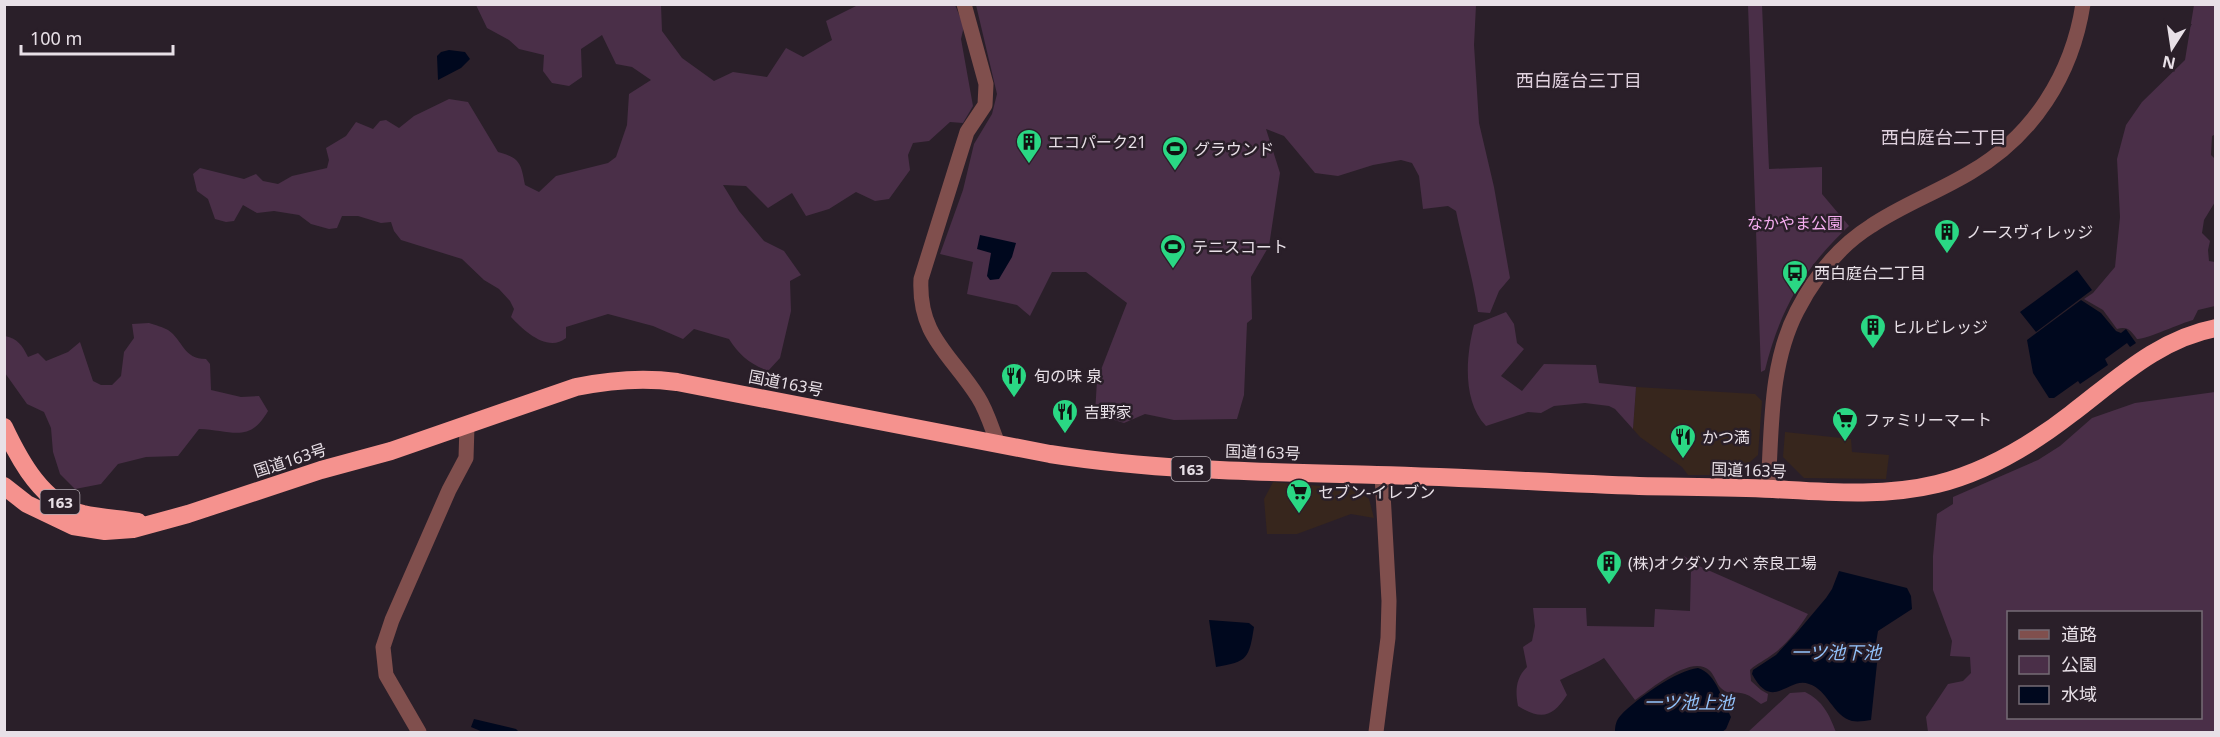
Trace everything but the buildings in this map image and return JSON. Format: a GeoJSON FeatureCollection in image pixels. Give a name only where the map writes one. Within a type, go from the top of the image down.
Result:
{"type":"FeatureCollection","features":[{"type":"Feature","properties":{"kind":"highway","name":"国道163号"},"geometry":{"type":"LineString","coordinates":[[4,486],[27,504],[56,520],[73,526],[118,531],[152,524],[467,426],[576,387],[604,381],[639,378],[677,382],[1107,463],[1161,468],[1869,492],[1937,484],[2000,460],[2031,442],[2149,354],[2179,339],[2216,328]]}},
{"type":"Feature","properties":{"kind":"highway","name":"国道163号"},"geometry":{"type":"LineString","coordinates":[[4,427],[31,475],[61,502],[81,513],[152,524]]}},
{"type":"Feature","properties":{"kind":"street"},"geometry":{"type":"LineString","coordinates":[[964,4],[986,84],[985,105],[968,132],[921,279],[920,300],[928,327],[944,354],[979,398],[998,444]]}},
{"type":"Feature","properties":{"kind":"street"},"geometry":{"type":"LineString","coordinates":[[1768,489],[1775,385],[1780,352],[1797,311],[1810,290],[1836,255],[1869,227],[1972,172],[2015,139],[2039,112],[2058,83],[2074,46],[2083,4]]}},
{"type":"Feature","properties":{"kind":"street"},"geometry":{"type":"LineString","coordinates":[[419,732],[386,675],[383,647],[392,620],[449,490],[466,458],[467,426]]}},
{"type":"Feature","properties":{"kind":"street"},"geometry":{"type":"LineString","coordinates":[[1376,732],[1388,638],[1389,601],[1382,475]]}},
{"type":"Feature","properties":{"kind":"shaded area"},"geometry":{"type":"Polygon","coordinates":[[[1636,387],[1755,394],[1762,401],[1758,455],[1735,475],[1688,475],[1682,467],[1640,437],[1633,429],[1636,387]]]}},
{"type":"Feature","properties":{"kind":"shaded area"},"geometry":{"type":"Polygon","coordinates":[[[1785,432],[1851,439],[1852,452],[1889,455],[1886,479],[1804,478],[1783,457],[1785,432]]]}},
{"type":"Feature","properties":{"kind":"shaded area"},"geometry":{"type":"Polygon","coordinates":[[[1273,482],[1357,489],[1369,499],[1374,518],[1351,514],[1297,534],[1267,534],[1264,499],[1273,482]]]}},
{"type":"Feature","properties":{"kind":"green space"},"geometry":{"type":"Polygon","coordinates":[[[476,5],[661,5],[662,31],[682,58],[714,81],[733,72],[767,77],[786,48],[803,57],[832,40],[826,21],[855,5],[955,5],[964,26],[961,39],[973,106],[963,123],[950,122],[929,141],[913,143],[908,155],[910,170],[889,199],[875,201],[856,192],[829,209],[806,216],[792,193],[768,208],[746,186],[723,185],[739,211],[764,241],[784,251],[801,275],[790,281],[791,311],[780,358],[768,371],[746,358],[729,339],[694,329],[683,339],[653,326],[608,314],[566,327],[566,338],[559,342],[544,342],[529,334],[516,323],[511,317],[514,309],[510,301],[462,259],[401,240],[391,222],[381,223],[358,216],[342,216],[337,228],[329,229],[311,224],[299,215],[274,211],[257,213],[243,205],[234,221],[226,222],[215,219],[208,199],[197,191],[193,174],[200,168],[244,179],[256,174],[263,181],[278,184],[292,176],[327,168],[329,160],[326,148],[346,136],[356,122],[373,129],[380,121],[386,120],[399,128],[414,116],[449,99],[468,102],[498,152],[515,159],[522,171],[525,185],[539,192],[556,176],[608,163],[616,157],[627,125],[629,94],[651,80],[632,67],[616,64],[602,35],[581,49],[582,77],[569,86],[552,83],[543,71],[544,55],[519,49],[509,40],[487,28],[476,5]]]}},
{"type":"Feature","properties":{"kind":"green space"},"geometry":{"type":"Polygon","coordinates":[[[976,5],[1476,5],[1474,45],[1479,123],[1494,187],[1510,278],[1499,291],[1490,313],[1478,312],[1456,211],[1448,206],[1423,209],[1419,176],[1412,163],[1401,160],[1373,165],[1338,176],[1315,173],[1284,136],[1266,129],[1280,173],[1269,246],[1251,277],[1252,319],[1247,323],[1244,395],[1237,419],[1174,420],[1145,414],[1124,423],[1095,414],[1097,380],[1127,303],[1086,272],[1052,272],[1030,316],[1017,305],[967,294],[973,262],[940,254],[963,190],[974,144],[992,114],[997,94],[976,5]]]}},
{"type":"Feature","properties":{"kind":"green space","name":"なかやま公園"},"geometry":{"type":"Polygon","coordinates":[[[1748,5],[1762,5],[1769,169],[1822,167],[1822,194],[1849,226],[1819,258],[1796,291],[1778,328],[1765,370],[1761,372],[1748,5]]]}},
{"type":"Feature","properties":{"kind":"green space"},"geometry":{"type":"Polygon","coordinates":[[[2194,5],[2215,5],[2216,134],[2212,136],[2211,155],[2215,159],[2215,202],[2204,220],[2202,233],[2210,241],[2209,261],[2215,262],[2215,306],[2198,310],[2193,320],[2137,339],[2129,330],[2117,329],[2103,310],[2084,299],[2093,293],[2115,267],[2120,217],[2117,159],[2126,125],[2142,102],[2185,60],[2194,5]]]}},
{"type":"Feature","properties":{"kind":"green space"},"geometry":{"type":"Polygon","coordinates":[[[1506,312],[1514,324],[1517,343],[1524,349],[1501,376],[1522,391],[1544,364],[1596,365],[1599,383],[1636,387],[1633,429],[1615,409],[1585,403],[1554,406],[1541,413],[1528,412],[1486,426],[1478,416],[1470,391],[1468,364],[1471,337],[1474,325],[1506,312]]]}},
{"type":"Feature","properties":{"kind":"green space"},"geometry":{"type":"Polygon","coordinates":[[[149,323],[168,330],[192,356],[206,359],[210,364],[211,390],[241,397],[259,396],[268,411],[254,428],[247,431],[239,433],[199,429],[178,456],[146,457],[118,464],[101,484],[75,489],[60,474],[53,452],[51,428],[44,412],[27,404],[5,373],[5,336],[19,343],[28,357],[38,353],[46,361],[68,352],[80,342],[93,381],[101,385],[112,385],[121,376],[124,352],[134,338],[132,324],[149,323]]]}},
{"type":"Feature","properties":{"kind":"green space"},"geometry":{"type":"Polygon","coordinates":[[[2215,392],[2215,732],[1928,732],[1926,717],[1948,684],[1963,681],[1971,673],[1970,657],[1950,656],[1952,641],[1933,590],[1937,514],[1953,504],[1953,497],[2038,460],[2060,446],[2092,418],[2135,403],[2215,392]]]}},
{"type":"Feature","properties":{"kind":"green space"},"geometry":{"type":"Polygon","coordinates":[[[1684,556],[1701,567],[1808,614],[1783,646],[1750,670],[1751,681],[1768,694],[1767,701],[1761,704],[1745,694],[1724,691],[1711,672],[1701,666],[1692,666],[1671,675],[1635,700],[1604,658],[1560,680],[1567,695],[1562,703],[1551,712],[1540,715],[1518,706],[1517,685],[1527,667],[1523,647],[1532,641],[1535,626],[1533,608],[1586,608],[1587,626],[1654,627],[1655,609],[1690,611],[1691,567],[1686,565],[1684,556]]]}},
{"type":"Feature","properties":{"kind":"green space"},"geometry":{"type":"Polygon","coordinates":[[[1805,692],[1825,709],[1836,732],[1748,732],[1790,693],[1805,692]]]}},
{"type":"Feature","properties":{"kind":"water"},"geometry":{"type":"Polygon","coordinates":[[[449,50],[465,52],[470,59],[461,68],[438,80],[437,56],[449,50]]]}},
{"type":"Feature","properties":{"kind":"water"},"geometry":{"type":"Polygon","coordinates":[[[980,235],[1016,243],[1012,257],[999,279],[990,280],[987,276],[991,253],[977,249],[980,235]]]}},
{"type":"Feature","properties":{"kind":"water"},"geometry":{"type":"Polygon","coordinates":[[[2077,270],[2092,290],[2036,332],[2020,312],[2077,270]]]}},
{"type":"Feature","properties":{"kind":"water"},"geometry":{"type":"Polygon","coordinates":[[[2081,300],[2101,313],[2116,331],[2121,333],[2126,329],[2136,343],[2130,347],[2127,343],[2105,359],[2108,365],[2080,384],[2078,381],[2054,398],[2049,398],[2033,373],[2027,340],[2081,300]]]}},
{"type":"Feature","properties":{"kind":"water","name":"一ツ池下池"},"geometry":{"type":"Polygon","coordinates":[[[1839,571],[1907,588],[1911,596],[1912,609],[1878,631],[1876,643],[1878,654],[1871,720],[1852,721],[1845,718],[1816,687],[1809,684],[1801,683],[1780,691],[1767,691],[1752,674],[1753,670],[1776,655],[1799,630],[1826,598],[1839,571]]]}},
{"type":"Feature","properties":{"kind":"water"},"geometry":{"type":"Polygon","coordinates":[[[1209,620],[1249,623],[1254,627],[1245,657],[1235,663],[1216,667],[1209,620]]]}},
{"type":"Feature","properties":{"kind":"water","name":"一ツ池上池"},"geometry":{"type":"Polygon","coordinates":[[[1698,668],[1710,676],[1722,696],[1731,717],[1726,729],[1722,732],[1615,732],[1619,717],[1636,701],[1679,674],[1698,668]]]}},
{"type":"Feature","properties":{"kind":"water"},"geometry":{"type":"Polygon","coordinates":[[[474,719],[516,729],[519,732],[483,732],[471,727],[474,719]]]}},
{"type":"Feature","properties":{"kind":"place","name":"エコパーク21"},"geometry":{"type":"Point","coordinates":[1029,165]}},
{"type":"Feature","properties":{"kind":"place","name":"グラウンド"},"geometry":{"type":"Point","coordinates":[1175,172]}},
{"type":"Feature","properties":{"kind":"place","name":"ノースヴィレッジ"},"geometry":{"type":"Point","coordinates":[1947,255]}},
{"type":"Feature","properties":{"kind":"place","name":"テニスコート"},"geometry":{"type":"Point","coordinates":[1173,270]}},
{"type":"Feature","properties":{"kind":"place","name":"西白庭台二丁目"},"geometry":{"type":"Point","coordinates":[1795,296]}},
{"type":"Feature","properties":{"kind":"place","name":"ヒルビレッジ"},"geometry":{"type":"Point","coordinates":[1873,350]}},
{"type":"Feature","properties":{"kind":"place","name":"旬の味 泉"},"geometry":{"type":"Point","coordinates":[1014,399]}},
{"type":"Feature","properties":{"kind":"place","name":"吉野家"},"geometry":{"type":"Point","coordinates":[1065,435]}},
{"type":"Feature","properties":{"kind":"place","name":"ファミリーマート"},"geometry":{"type":"Point","coordinates":[1845,443]}},
{"type":"Feature","properties":{"kind":"place","name":"かつ満"},"geometry":{"type":"Point","coordinates":[1683,460]}},
{"type":"Feature","properties":{"kind":"place","name":"セブン-イレブン"},"geometry":{"type":"Point","coordinates":[1299,515]}},
{"type":"Feature","properties":{"kind":"place","name":"(株)オクダソカベ 奈良工場"},"geometry":{"type":"Point","coordinates":[1609,586]}},
{"type":"Feature","properties":{"kind":"district","name":"西白庭台三丁目"},"geometry":{"type":"Point","coordinates":[1579,80]}},
{"type":"Feature","properties":{"kind":"district","name":"西白庭台二丁目"},"geometry":{"type":"Point","coordinates":[1944,137]}}]}
